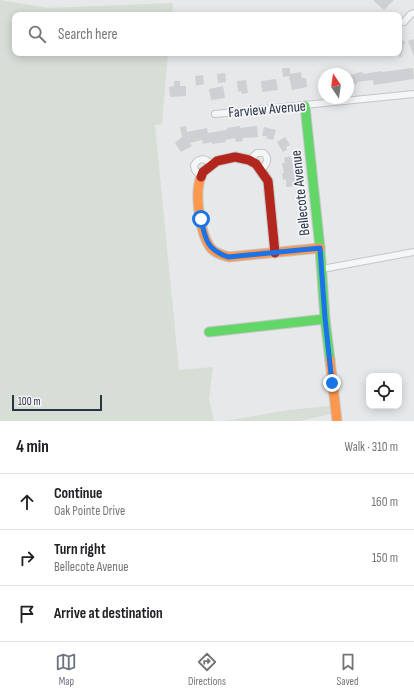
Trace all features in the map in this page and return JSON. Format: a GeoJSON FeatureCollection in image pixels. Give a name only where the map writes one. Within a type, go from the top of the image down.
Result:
{"type":"FeatureCollection","features":[{"type":"Feature","properties":{"kind":"street"},"geometry":{"type":"LineString","coordinates":[[404,22],[411,14],[414,13]]}},
{"type":"Feature","properties":{"kind":"street","name":"Farview Avenue"},"geometry":{"type":"LineString","coordinates":[[215,114],[414,94]]}},
{"type":"Feature","properties":{"kind":"street","name":"Bellecote Avenue"},"geometry":{"type":"LineString","coordinates":[[304,106],[320,248],[325,318],[337,421]]}},
{"type":"Feature","properties":{"kind":"street"},"geometry":{"type":"LineString","coordinates":[[249,160],[257,152],[264,153],[268,160],[266,165],[261,170]]}},
{"type":"Feature","properties":{"kind":"street"},"geometry":{"type":"LineString","coordinates":[[275,253],[268,181],[261,170],[256,164],[249,160],[235,157],[211,164],[203,172],[197,192],[204,236],[211,248],[221,255],[228,257],[275,253],[320,248]]}},
{"type":"Feature","properties":{"kind":"street"},"geometry":{"type":"LineString","coordinates":[[202,177],[195,170],[194,165],[196,161],[201,159],[206,160],[211,164]]}},
{"type":"Feature","properties":{"kind":"street"},"geometry":{"type":"LineString","coordinates":[[322,269],[414,252]]}},
{"type":"Feature","properties":{"kind":"street"},"geometry":{"type":"LineString","coordinates":[[209,332],[325,318]]}},
{"type":"Feature","properties":{"kind":"shaded area"},"geometry":{"type":"Polygon","coordinates":[[[0,0],[48,8],[173,3],[172,12],[12,12],[12,56],[168,56],[162,124],[155,125],[179,370],[213,367],[209,399],[214,421],[0,421],[0,0]]]}},
{"type":"Feature","properties":{"kind":"shaded area"},"geometry":{"type":"Polygon","coordinates":[[[330,406],[331,414],[300,421],[225,421],[289,410],[330,406]]]}},
{"type":"Feature","properties":{"kind":"building"},"geometry":{"type":"Polygon","coordinates":[[[373,0],[394,0],[384,10],[373,0]]]}},
{"type":"Feature","properties":{"kind":"building"},"geometry":{"type":"Polygon","coordinates":[[[414,39],[414,56],[408,41],[414,39]]]}},
{"type":"Feature","properties":{"kind":"building"},"geometry":{"type":"Polygon","coordinates":[[[402,40],[405,41],[402,53],[402,40]]]}},
{"type":"Feature","properties":{"kind":"building"},"geometry":{"type":"Polygon","coordinates":[[[282,68],[290,68],[290,74],[301,72],[302,78],[306,78],[307,87],[292,90],[289,76],[283,77],[282,68]]]}},
{"type":"Feature","properties":{"kind":"building"},"geometry":{"type":"Polygon","coordinates":[[[413,68],[414,79],[374,85],[373,80],[357,82],[357,84],[354,84],[354,74],[356,73],[363,72],[363,74],[413,68]]]}},
{"type":"Feature","properties":{"kind":"building"},"geometry":{"type":"Polygon","coordinates":[[[225,73],[226,82],[218,83],[217,74],[225,73]]]}},
{"type":"Feature","properties":{"kind":"building"},"geometry":{"type":"Polygon","coordinates":[[[203,75],[204,84],[196,86],[195,76],[203,75]]]}},
{"type":"Feature","properties":{"kind":"building"},"geometry":{"type":"Polygon","coordinates":[[[276,79],[278,90],[262,92],[261,81],[276,79]]]}},
{"type":"Feature","properties":{"kind":"building"},"geometry":{"type":"Polygon","coordinates":[[[246,80],[248,93],[242,94],[241,91],[238,92],[237,81],[246,80]]]}},
{"type":"Feature","properties":{"kind":"building"},"geometry":{"type":"Polygon","coordinates":[[[174,81],[180,81],[180,86],[186,86],[186,96],[170,97],[169,87],[174,86],[174,81]]]}},
{"type":"Feature","properties":{"kind":"building"},"geometry":{"type":"Polygon","coordinates":[[[223,86],[225,98],[211,100],[209,89],[223,86]]]}},
{"type":"Feature","properties":{"kind":"building"},"geometry":{"type":"Polygon","coordinates":[[[186,126],[187,132],[207,128],[208,133],[240,126],[240,128],[257,126],[258,137],[242,138],[243,141],[236,142],[235,138],[225,140],[226,142],[212,144],[212,142],[203,144],[202,140],[190,143],[192,146],[181,152],[175,143],[182,137],[180,127],[186,126]]]}},
{"type":"Feature","properties":{"kind":"building"},"geometry":{"type":"Polygon","coordinates":[[[264,127],[276,130],[273,140],[266,138],[267,136],[262,136],[264,127]]]}},
{"type":"Feature","properties":{"kind":"building"},"geometry":{"type":"Polygon","coordinates":[[[285,137],[290,145],[286,147],[287,150],[283,152],[277,142],[285,137]]]}},
{"type":"Feature","properties":{"kind":"building"},"geometry":{"type":"Polygon","coordinates":[[[291,156],[294,172],[296,172],[297,186],[286,187],[286,179],[283,180],[282,173],[284,173],[282,163],[285,163],[284,158],[291,156]]]}},
{"type":"Feature","properties":{"kind":"traffic: fast"},"geometry":{"type":"LineString","coordinates":[[305,106],[330,360]]}},
{"type":"Feature","properties":{"kind":"traffic: fast"},"geometry":{"type":"LineString","coordinates":[[209,332],[325,319]]}},
{"type":"Feature","properties":{"kind":"traffic: slow"},"geometry":{"type":"LineString","coordinates":[[201,177],[198,202],[203,232],[210,247],[221,255],[229,257],[320,248]]}},
{"type":"Feature","properties":{"kind":"traffic: slow"},"geometry":{"type":"LineString","coordinates":[[330,360],[337,421]]}},
{"type":"Feature","properties":{"kind":"traffic: jam"},"geometry":{"type":"LineString","coordinates":[[201,177],[203,172],[217,161],[235,157],[249,160],[256,164],[268,181],[275,253]]}},
{"type":"Feature","properties":{"kind":"route"},"geometry":{"type":"LineString","coordinates":[[201,219],[204,236],[211,248],[221,255],[228,257],[320,248],[325,318],[332,383]]}}]}
